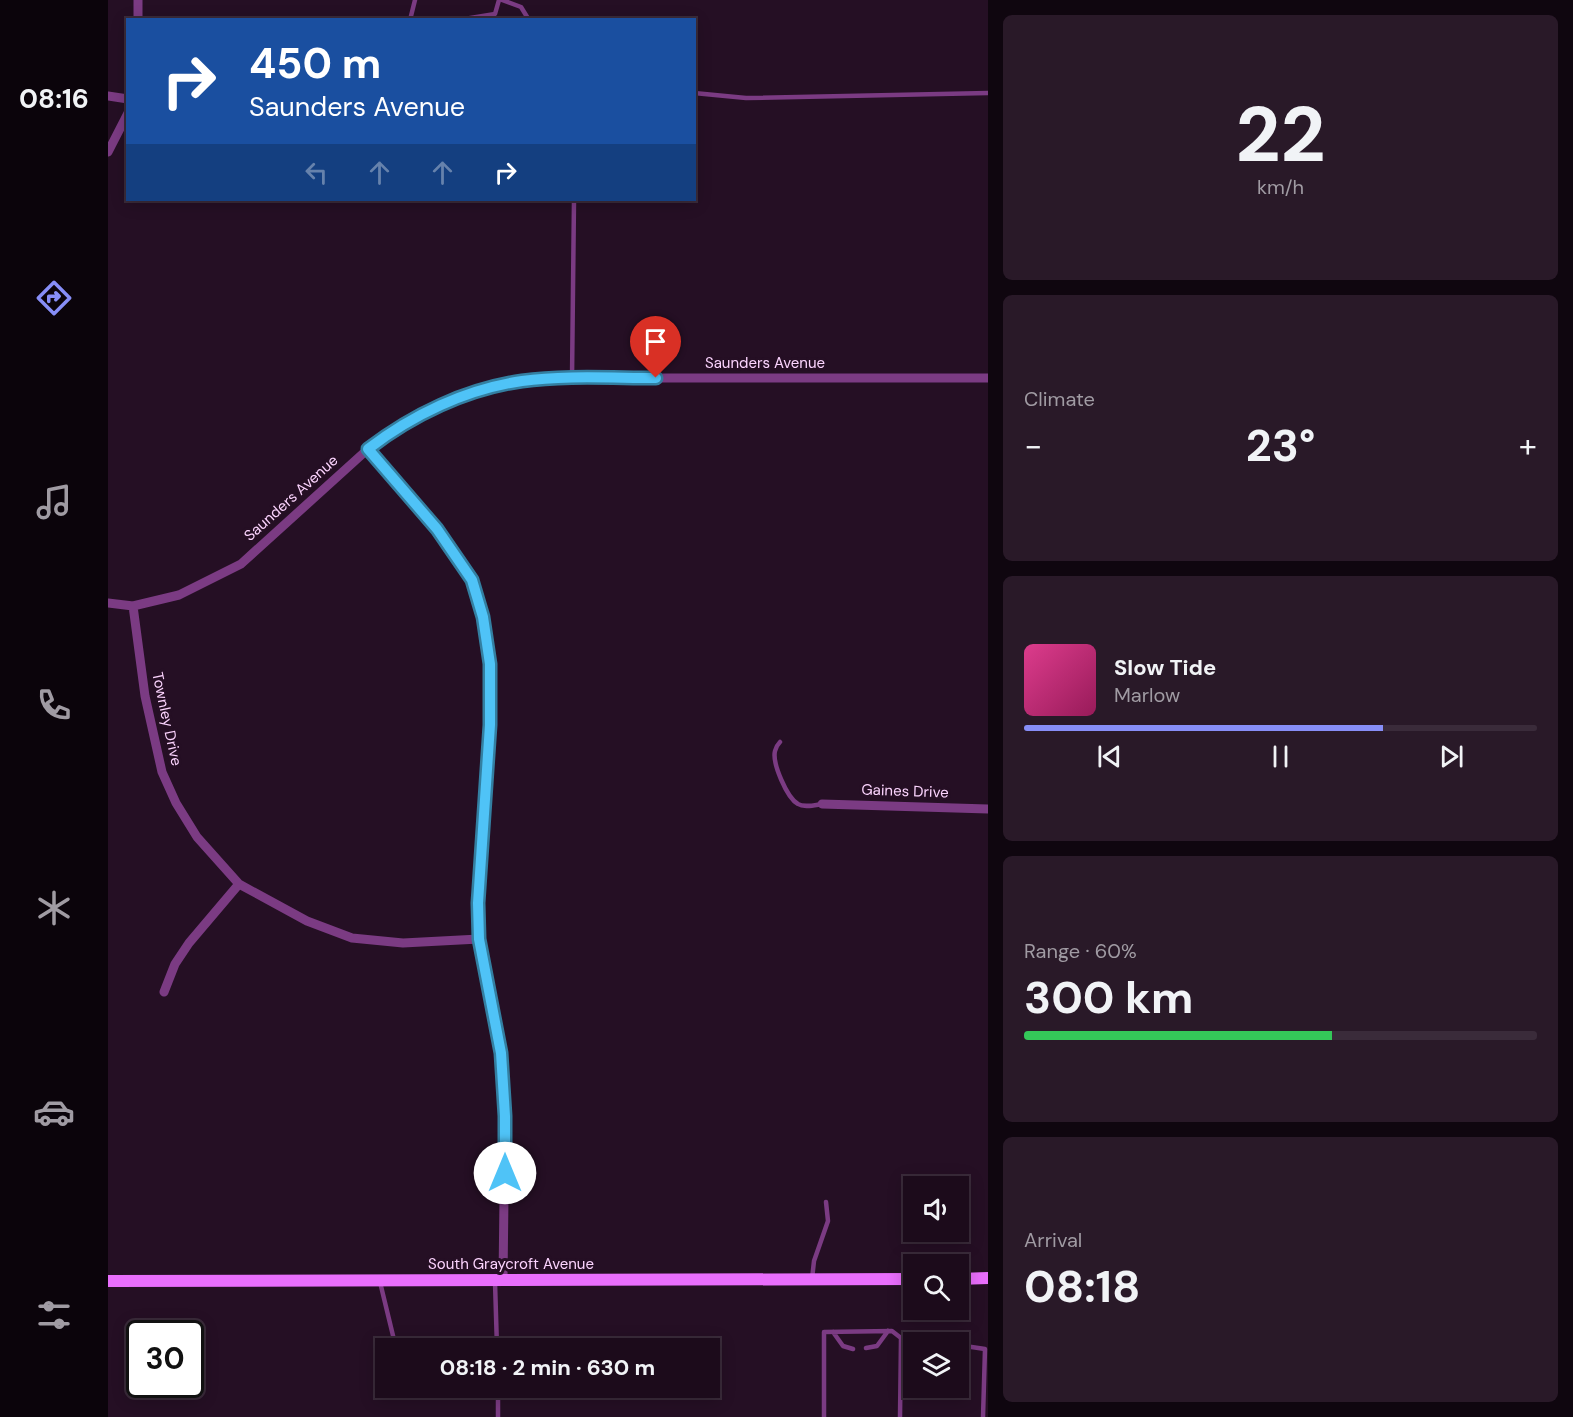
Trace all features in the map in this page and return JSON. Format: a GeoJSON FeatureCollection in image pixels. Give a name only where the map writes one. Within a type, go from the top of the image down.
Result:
{"type":"FeatureCollection","features":[{"type":"Feature","properties":{"kind":"main road"},"geometry":{"type":"LineString","coordinates":[[969,1278],[988,1278]]}},
{"type":"Feature","properties":{"kind":"main road","name":"South Graycroft Avenue"},"geometry":{"type":"LineString","coordinates":[[108,1281],[903,1279]]}},
{"type":"Feature","properties":{"kind":"street"},"geometry":{"type":"LineString","coordinates":[[138,0],[138,18]]}},
{"type":"Feature","properties":{"kind":"street"},"geometry":{"type":"LineString","coordinates":[[108,96],[126,99]]}},
{"type":"Feature","properties":{"kind":"street"},"geometry":{"type":"LineString","coordinates":[[108,152],[126,117]]}},
{"type":"Feature","properties":{"kind":"street","name":"Saunders Avenue"},"geometry":{"type":"LineString","coordinates":[[108,603],[133,606],[179,595],[241,564],[368,449],[391,432],[417,416],[458,399],[522,381],[988,378]]}},
{"type":"Feature","properties":{"kind":"street"},"geometry":{"type":"LineString","coordinates":[[368,449],[437,529],[472,580],[483,617],[490,664],[490,725],[478,903],[479,939],[501,1053],[505,1116],[499,1279]]}},
{"type":"Feature","properties":{"kind":"street","name":"Townley Drive"},"geometry":{"type":"LineString","coordinates":[[133,606],[145,696],[162,772],[176,803],[197,837],[240,884],[307,921],[352,938],[403,943],[479,939]]}},
{"type":"Feature","properties":{"kind":"street","name":"Gaines Drive"},"geometry":{"type":"LineString","coordinates":[[822,804],[988,809]]}},
{"type":"Feature","properties":{"kind":"street"},"geometry":{"type":"LineString","coordinates":[[164,992],[175,964],[189,944],[240,884]]}},
{"type":"Feature","properties":{"kind":"lane"},"geometry":{"type":"LineString","coordinates":[[411,18],[416,0]]}},
{"type":"Feature","properties":{"kind":"lane"},"geometry":{"type":"LineString","coordinates":[[470,18],[495,14],[500,0],[521,7],[528,18]]}},
{"type":"Feature","properties":{"kind":"lane"},"geometry":{"type":"LineString","coordinates":[[696,93],[746,98],[988,93]]}},
{"type":"Feature","properties":{"kind":"lane"},"geometry":{"type":"LineString","coordinates":[[572,379],[574,201]]}},
{"type":"Feature","properties":{"kind":"lane"},"geometry":{"type":"LineString","coordinates":[[780,742],[774,752],[775,760],[784,785],[794,801],[804,806],[822,804]]}},
{"type":"Feature","properties":{"kind":"lane"},"geometry":{"type":"LineString","coordinates":[[812,1279],[814,1261],[828,1221],[826,1202]]}},
{"type":"Feature","properties":{"kind":"lane"},"geometry":{"type":"LineString","coordinates":[[497,1338],[499,1279]]}},
{"type":"Feature","properties":{"kind":"lane"},"geometry":{"type":"LineString","coordinates":[[380,1280],[394,1338]]}},
{"type":"Feature","properties":{"kind":"lane"},"geometry":{"type":"LineString","coordinates":[[866,1348],[877,1346],[888,1331]]}},
{"type":"Feature","properties":{"kind":"lane"},"geometry":{"type":"LineString","coordinates":[[824,1417],[824,1332],[888,1331],[892,1331],[901,1338],[900,1417]]}},
{"type":"Feature","properties":{"kind":"lane"},"geometry":{"type":"LineString","coordinates":[[833,1332],[843,1346],[853,1348]]}},
{"type":"Feature","properties":{"kind":"lane"},"geometry":{"type":"LineString","coordinates":[[969,1346],[985,1348],[983,1417]]}},
{"type":"Feature","properties":{"kind":"lane"},"geometry":{"type":"LineString","coordinates":[[498,1398],[498,1417]]}},
{"type":"Feature","properties":{"kind":"route"},"geometry":{"type":"LineString","coordinates":[[505,1173],[505,1116],[501,1053],[479,939],[480,863],[490,725],[490,664],[483,617],[472,580],[437,529],[368,449],[417,416],[474,393],[522,381],[656,378]]}}]}
